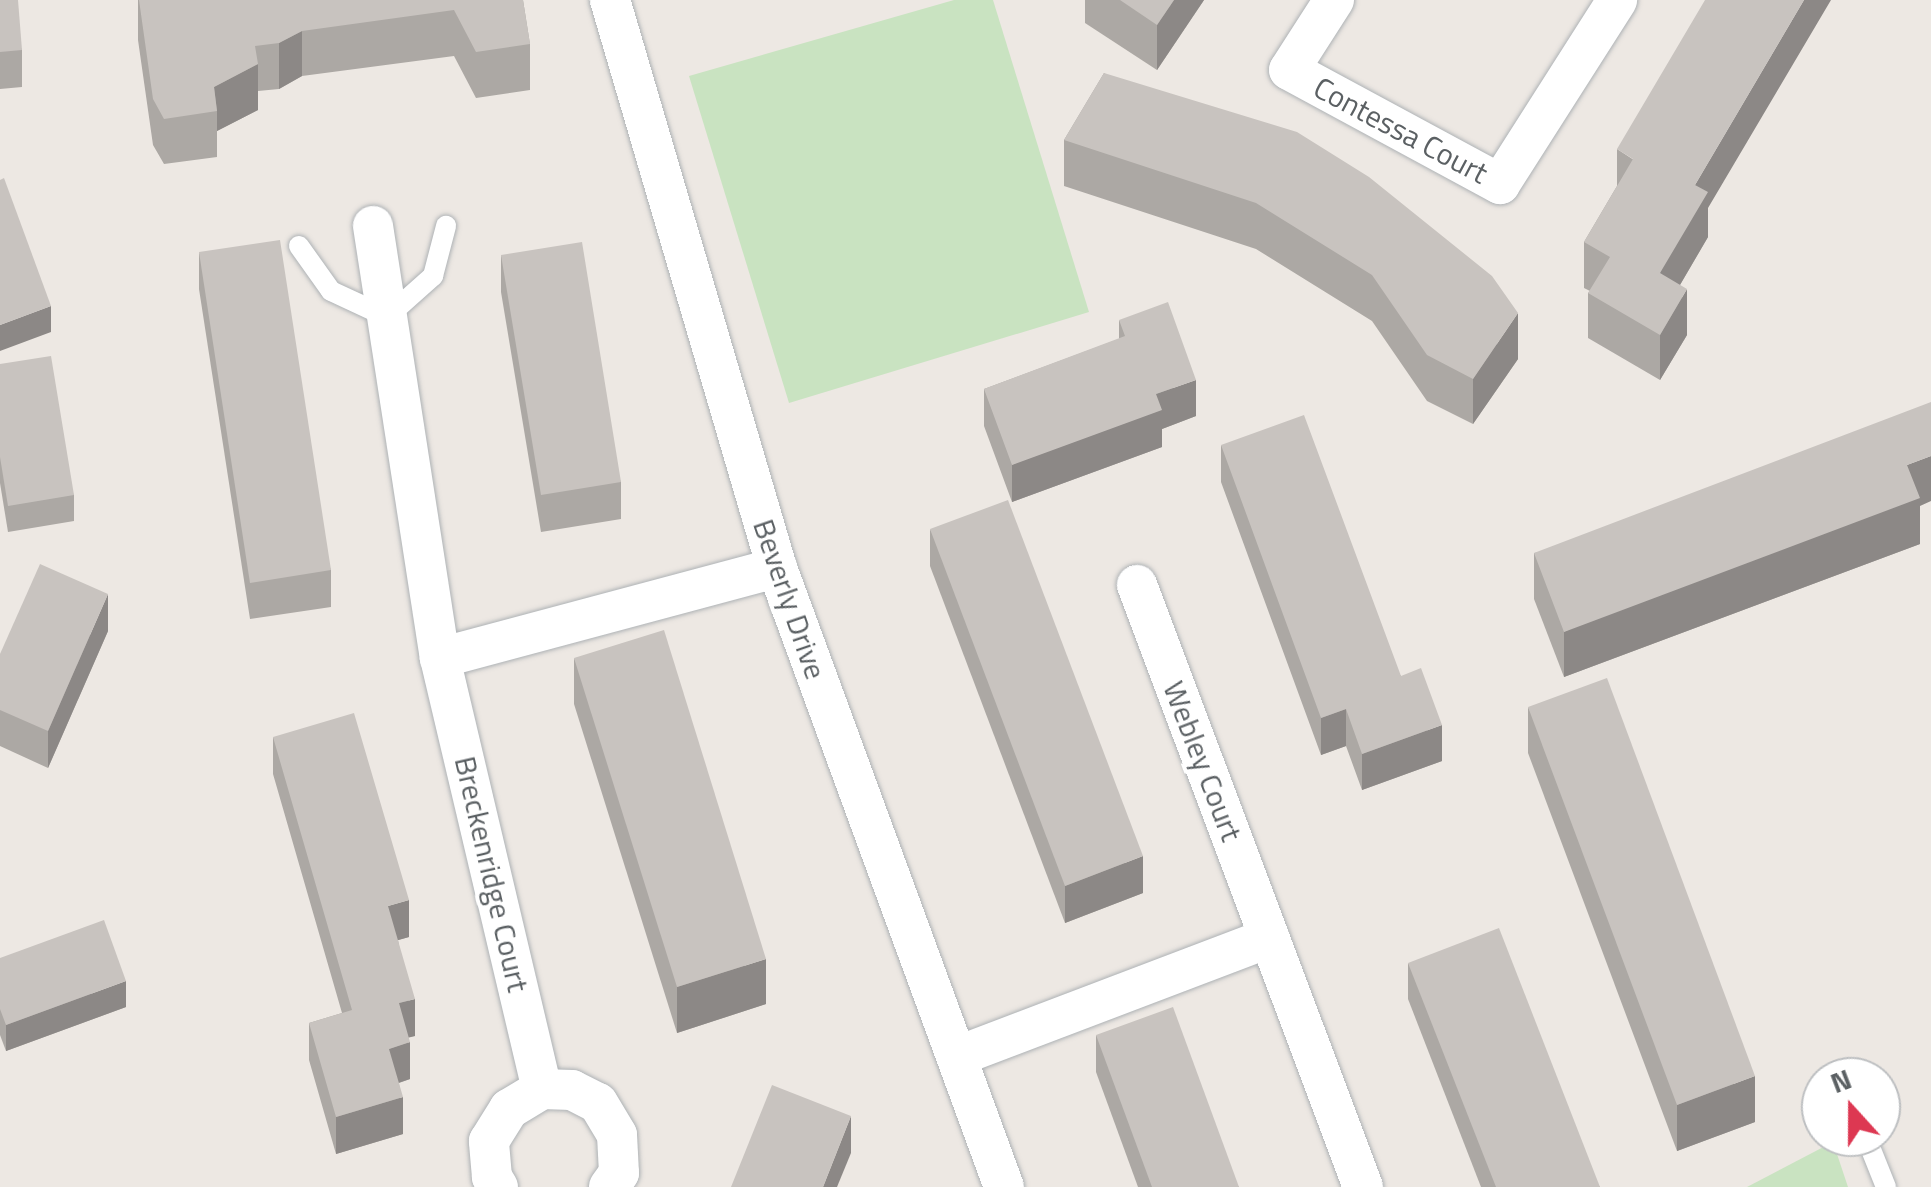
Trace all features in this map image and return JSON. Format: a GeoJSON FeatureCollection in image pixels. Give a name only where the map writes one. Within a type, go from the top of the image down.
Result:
{"type":"FeatureCollection","features":[{"type":"Feature","properties":{"kind":"street","name":"Beverly Drive"},"geometry":{"type":"LineString","coordinates":[[610,0],[776,568],[1004,1187]]}},
{"type":"Feature","properties":{"kind":"street","name":"Contessa Court"},"geometry":{"type":"LineString","coordinates":[[1334,0],[1289,70],[1500,184],[1616,0]]}},
{"type":"Feature","properties":{"kind":"street","name":"Breckenridge Court"},"geometry":{"type":"LineString","coordinates":[[373,226],[440,658],[542,1090]]}},
{"type":"Feature","properties":{"kind":"street"},"geometry":{"type":"LineString","coordinates":[[440,658],[776,568]]}},
{"type":"Feature","properties":{"kind":"street","name":"Webley Court"},"geometry":{"type":"LineString","coordinates":[[1138,585],[1364,1187]]}},
{"type":"Feature","properties":{"kind":"street"},"geometry":{"type":"LineString","coordinates":[[958,1056],[1270,938]]}},
{"type":"Feature","properties":{"kind":"street"},"geometry":{"type":"LineString","coordinates":[[498,1187],[492,1177],[490,1141],[508,1109],[542,1090],[572,1090],[598,1103],[617,1135],[619,1173],[609,1187]]}},
{"type":"Feature","properties":{"kind":"lane"},"geometry":{"type":"LineString","coordinates":[[299,246],[331,291],[387,316],[432,276],[446,226]]}},
{"type":"Feature","properties":{"kind":"lane"},"geometry":{"type":"LineString","coordinates":[[1874,1157],[1886,1187]]}},
{"type":"Feature","properties":{"kind":"green space"},"geometry":{"type":"Polygon","coordinates":[[[954,0],[993,0],[1089,312],[789,403],[689,76],[954,0]]]}},
{"type":"Feature","properties":{"kind":"green space"},"geometry":{"type":"Polygon","coordinates":[[[1804,1157],[1838,1157],[1848,1187],[1747,1187],[1804,1157]]]}},
{"type":"Feature","properties":{"kind":"building"},"geometry":{"type":"Polygon","coordinates":[[[0,0],[18,0],[22,50],[0,52],[0,0]]]}},
{"type":"Feature","properties":{"kind":"building"},"geometry":{"type":"Polygon","coordinates":[[[139,0],[523,0],[530,44],[476,52],[454,10],[302,31],[279,43],[255,46],[258,64],[214,87],[217,111],[164,119],[153,99],[139,0]]]}},
{"type":"Feature","properties":{"kind":"building"},"geometry":{"type":"Polygon","coordinates":[[[1120,0],[1174,0],[1157,25],[1120,0]]]}},
{"type":"Feature","properties":{"kind":"building"},"geometry":{"type":"Polygon","coordinates":[[[1705,0],[1804,0],[1695,185],[1708,192],[1660,273],[1687,289],[1660,335],[1588,293],[1610,257],[1584,242],[1633,159],[1617,149],[1705,0]]]}},
{"type":"Feature","properties":{"kind":"building"},"geometry":{"type":"Polygon","coordinates":[[[1104,73],[1297,132],[1369,177],[1492,276],[1518,313],[1473,379],[1427,355],[1372,275],[1256,203],[1064,140],[1104,73]]]}},
{"type":"Feature","properties":{"kind":"building"},"geometry":{"type":"Polygon","coordinates":[[[4,178],[51,306],[0,325],[0,180],[4,178]]]}},
{"type":"Feature","properties":{"kind":"building"},"geometry":{"type":"Polygon","coordinates":[[[280,240],[331,570],[250,583],[199,252],[280,240]]]}},
{"type":"Feature","properties":{"kind":"building"},"geometry":{"type":"Polygon","coordinates":[[[582,242],[621,482],[541,495],[501,255],[582,242]]]}},
{"type":"Feature","properties":{"kind":"building"},"geometry":{"type":"Polygon","coordinates":[[[1168,302],[1196,380],[1156,394],[1162,410],[1012,465],[984,389],[1125,336],[1119,320],[1168,302]]]}},
{"type":"Feature","properties":{"kind":"building"},"geometry":{"type":"Polygon","coordinates":[[[51,356],[74,495],[8,506],[0,457],[0,364],[51,356]]]}},
{"type":"Feature","properties":{"kind":"building"},"geometry":{"type":"Polygon","coordinates":[[[1931,402],[1931,456],[1907,465],[1920,498],[1564,632],[1534,553],[1931,402]]]}},
{"type":"Feature","properties":{"kind":"building"},"geometry":{"type":"Polygon","coordinates":[[[1304,415],[1401,676],[1421,668],[1442,725],[1362,754],[1346,709],[1321,718],[1221,445],[1304,415]]]}},
{"type":"Feature","properties":{"kind":"building"},"geometry":{"type":"Polygon","coordinates":[[[1008,500],[1143,856],[1065,886],[930,529],[1008,500]]]}},
{"type":"Feature","properties":{"kind":"building"},"geometry":{"type":"Polygon","coordinates":[[[40,564],[108,594],[48,731],[0,710],[0,654],[40,564]]]}},
{"type":"Feature","properties":{"kind":"building"},"geometry":{"type":"Polygon","coordinates":[[[664,630],[766,959],[677,987],[574,658],[664,630]]]}},
{"type":"Feature","properties":{"kind":"building"},"geometry":{"type":"Polygon","coordinates":[[[1607,678],[1755,1076],[1677,1105],[1528,707],[1607,678]]]}},
{"type":"Feature","properties":{"kind":"building"},"geometry":{"type":"Polygon","coordinates":[[[354,713],[409,900],[388,906],[415,999],[399,1003],[410,1042],[389,1049],[403,1097],[336,1117],[309,1023],[352,1010],[273,737],[354,713]]]}},
{"type":"Feature","properties":{"kind":"building"},"geometry":{"type":"Polygon","coordinates":[[[104,920],[126,981],[6,1025],[0,1009],[0,958],[104,920]]]}},
{"type":"Feature","properties":{"kind":"building"},"geometry":{"type":"Polygon","coordinates":[[[1499,928],[1600,1187],[1496,1187],[1408,963],[1499,928]]]}},
{"type":"Feature","properties":{"kind":"building"},"geometry":{"type":"Polygon","coordinates":[[[1173,1007],[1239,1187],[1152,1187],[1096,1035],[1173,1007]]]}},
{"type":"Feature","properties":{"kind":"building"},"geometry":{"type":"Polygon","coordinates":[[[772,1085],[851,1116],[823,1187],[731,1187],[772,1085]]]}}]}
